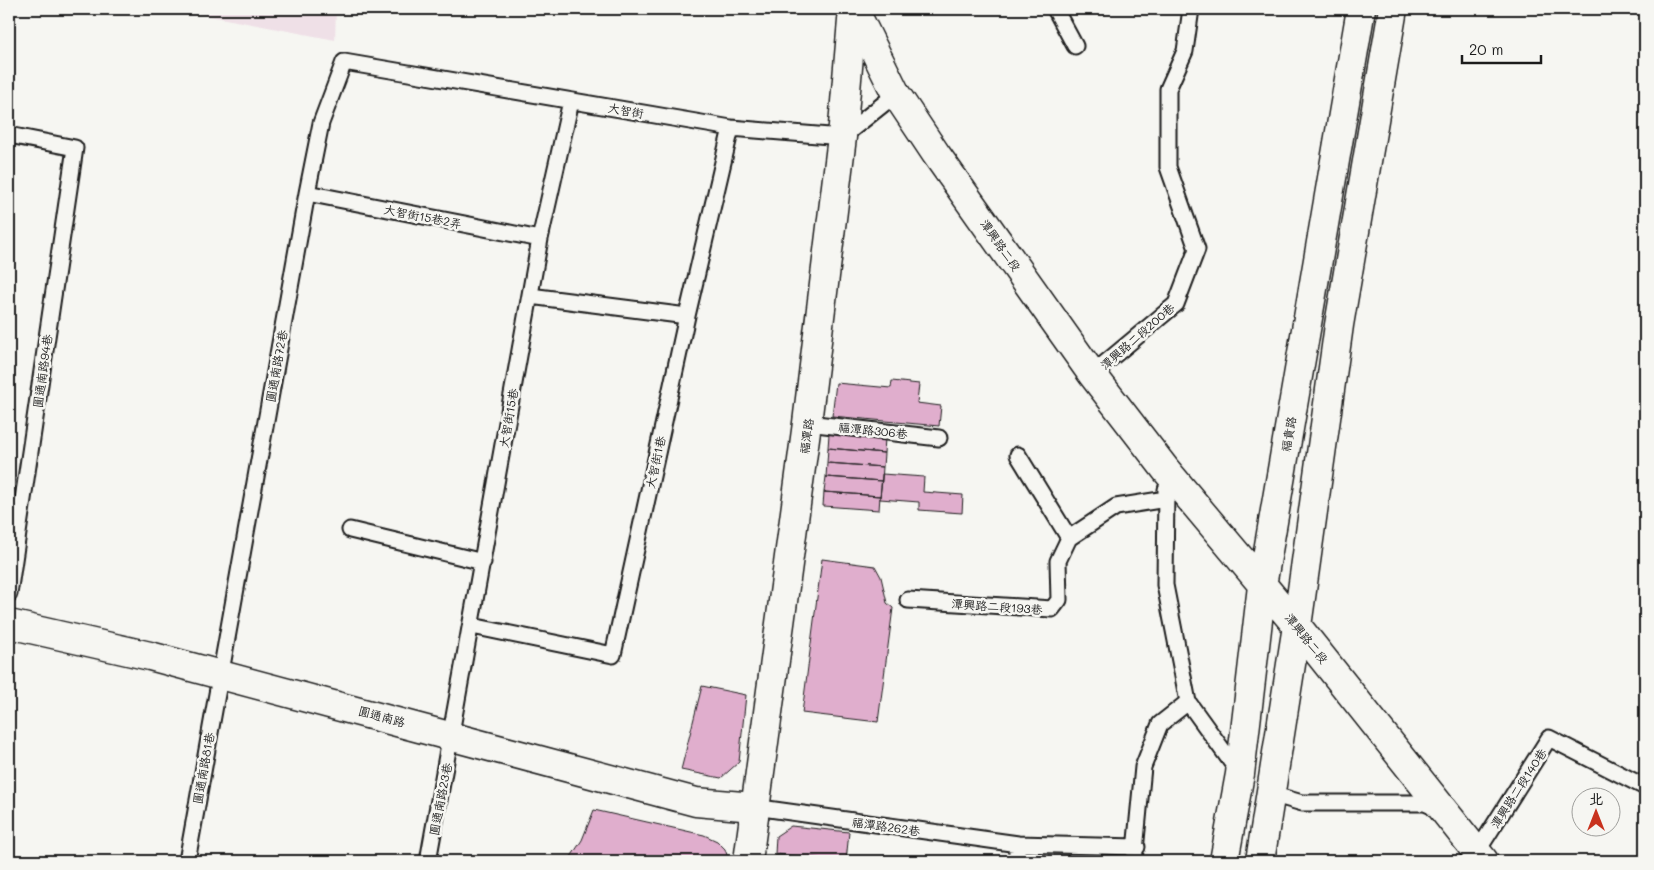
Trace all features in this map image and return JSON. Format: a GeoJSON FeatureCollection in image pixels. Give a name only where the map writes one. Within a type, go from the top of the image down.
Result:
{"type":"FeatureCollection","features":[{"type":"Feature","properties":{"kind":"street","name":"潭興路二段"},"geometry":{"type":"LineString","coordinates":[[853,9],[896,94],[936,154],[1092,374],[1166,470],[1297,626],[1479,858]]}},
{"type":"Feature","properties":{"kind":"street","name":"福潭路"},"geometry":{"type":"LineString","coordinates":[[748,861],[807,423],[842,137],[853,9]]}},
{"type":"Feature","properties":{"kind":"street","name":"福貴路"},"geometry":{"type":"LineString","coordinates":[[1224,861],[1240,774],[1262,586],[1361,9]]}},
{"type":"Feature","properties":{"kind":"street"},"geometry":{"type":"LineString","coordinates":[[1260,861],[1297,626],[1339,325],[1392,9]]}},
{"type":"Feature","properties":{"kind":"street","name":"圓通南路"},"geometry":{"type":"LineString","coordinates":[[9,624],[220,674],[696,802],[754,808]]}},
{"type":"Feature","properties":{"kind":"lane"},"geometry":{"type":"LineString","coordinates":[[1055,9],[1075,46]]}},
{"type":"Feature","properties":{"kind":"lane","name":"潭興路二段200巷"},"geometry":{"type":"LineString","coordinates":[[1092,374],[1176,304],[1198,249],[1168,167],[1168,89],[1185,51],[1191,9]]}},
{"type":"Feature","properties":{"kind":"lane","name":"大智街"},"geometry":{"type":"LineString","coordinates":[[344,62],[731,128],[842,137]]}},
{"type":"Feature","properties":{"kind":"lane","name":"圓通南路72巷"},"geometry":{"type":"LineString","coordinates":[[220,674],[321,123],[344,62]]}},
{"type":"Feature","properties":{"kind":"lane"},"geometry":{"type":"LineString","coordinates":[[842,137],[896,94]]}},
{"type":"Feature","properties":{"kind":"lane","name":"大智街15巷"},"geometry":{"type":"LineString","coordinates":[[452,736],[540,240],[571,101]]}},
{"type":"Feature","properties":{"kind":"lane","name":"大智街1巷"},"geometry":{"type":"LineString","coordinates":[[472,626],[613,655],[687,316],[731,128]]}},
{"type":"Feature","properties":{"kind":"lane","name":"圓通南路94巷"},"geometry":{"type":"LineString","coordinates":[[9,135],[75,148],[9,594]]}},
{"type":"Feature","properties":{"kind":"lane","name":"大智街15巷2弄"},"geometry":{"type":"LineString","coordinates":[[307,193],[540,240]]}},
{"type":"Feature","properties":{"kind":"lane"},"geometry":{"type":"LineString","coordinates":[[530,296],[687,316]]}},
{"type":"Feature","properties":{"kind":"lane","name":"福潭路306巷"},"geometry":{"type":"LineString","coordinates":[[807,423],[939,438]]}},
{"type":"Feature","properties":{"kind":"lane"},"geometry":{"type":"LineString","coordinates":[[1018,455],[1069,538],[1116,507],[1166,499]]}},
{"type":"Feature","properties":{"kind":"lane"},"geometry":{"type":"LineString","coordinates":[[1166,470],[1165,586],[1188,702],[1240,774]]}},
{"type":"Feature","properties":{"kind":"lane"},"geometry":{"type":"LineString","coordinates":[[350,530],[483,562]]}},
{"type":"Feature","properties":{"kind":"lane","name":"潭興路二段193巷"},"geometry":{"type":"LineString","coordinates":[[908,600],[1052,609],[1059,600],[1058,561],[1069,538]]}},
{"type":"Feature","properties":{"kind":"lane","name":"圓通南路81巷"},"geometry":{"type":"LineString","coordinates":[[187,861],[220,674]]}},
{"type":"Feature","properties":{"kind":"lane"},"geometry":{"type":"LineString","coordinates":[[1135,854],[1143,767],[1160,724],[1188,702]]}},
{"type":"Feature","properties":{"kind":"lane","name":"圓通南路23巷"},"geometry":{"type":"LineString","coordinates":[[428,861],[452,736]]}},
{"type":"Feature","properties":{"kind":"lane","name":"潭興路二段140巷"},"geometry":{"type":"LineString","coordinates":[[1479,858],[1549,738],[1645,787]]}},
{"type":"Feature","properties":{"kind":"lane"},"geometry":{"type":"LineString","coordinates":[[1271,794],[1302,803],[1425,803],[1442,811]]}},
{"type":"Feature","properties":{"kind":"lane","name":"福潭路262巷"},"geometry":{"type":"LineString","coordinates":[[754,808],[1018,844],[1135,854]]}},
{"type":"Feature","properties":{"kind":"lane"},"geometry":{"type":"LineString","coordinates":[[1016,861],[1018,844]]}},
{"type":"Feature","properties":{"kind":"shaded area"},"geometry":{"type":"Polygon","coordinates":[[[173,9],[336,9],[335,40],[173,9]]]}},
{"type":"Feature","properties":{"kind":"building"},"geometry":{"type":"Polygon","coordinates":[[[892,381],[919,384],[917,403],[941,406],[939,426],[832,416],[836,383],[891,388],[892,381]]]}},
{"type":"Feature","properties":{"kind":"building"},"geometry":{"type":"Polygon","coordinates":[[[829,434],[885,438],[884,453],[828,448],[829,434]]]}},
{"type":"Feature","properties":{"kind":"building"},"geometry":{"type":"Polygon","coordinates":[[[828,448],[884,453],[883,467],[827,463],[828,448]]]}},
{"type":"Feature","properties":{"kind":"building"},"geometry":{"type":"Polygon","coordinates":[[[827,463],[883,467],[882,481],[826,477],[827,463]]]}},
{"type":"Feature","properties":{"kind":"building"},"geometry":{"type":"Polygon","coordinates":[[[882,474],[924,477],[923,492],[963,495],[962,513],[919,510],[919,502],[880,499],[882,474]]]}},
{"type":"Feature","properties":{"kind":"building"},"geometry":{"type":"Polygon","coordinates":[[[826,477],[882,481],[880,496],[824,492],[826,477]]]}},
{"type":"Feature","properties":{"kind":"building"},"geometry":{"type":"Polygon","coordinates":[[[824,492],[880,496],[879,510],[823,506],[824,492]]]}},
{"type":"Feature","properties":{"kind":"building"},"geometry":{"type":"Polygon","coordinates":[[[822,559],[875,566],[881,577],[887,603],[893,608],[878,722],[802,713],[822,559]]]}},
{"type":"Feature","properties":{"kind":"building"},"geometry":{"type":"Polygon","coordinates":[[[702,686],[746,695],[739,762],[721,778],[681,770],[702,686]]]}},
{"type":"Feature","properties":{"kind":"building"},"geometry":{"type":"Polygon","coordinates":[[[594,810],[704,835],[717,841],[725,849],[729,861],[569,860],[582,840],[594,810]]]}},
{"type":"Feature","properties":{"kind":"building"},"geometry":{"type":"Polygon","coordinates":[[[791,826],[849,832],[846,861],[775,854],[776,836],[791,826]]]}},
{"type":"Feature","properties":{"kind":"building"},"geometry":{"type":"Polygon","coordinates":[[[774,856],[822,861],[774,861],[774,856]]]}}]}
